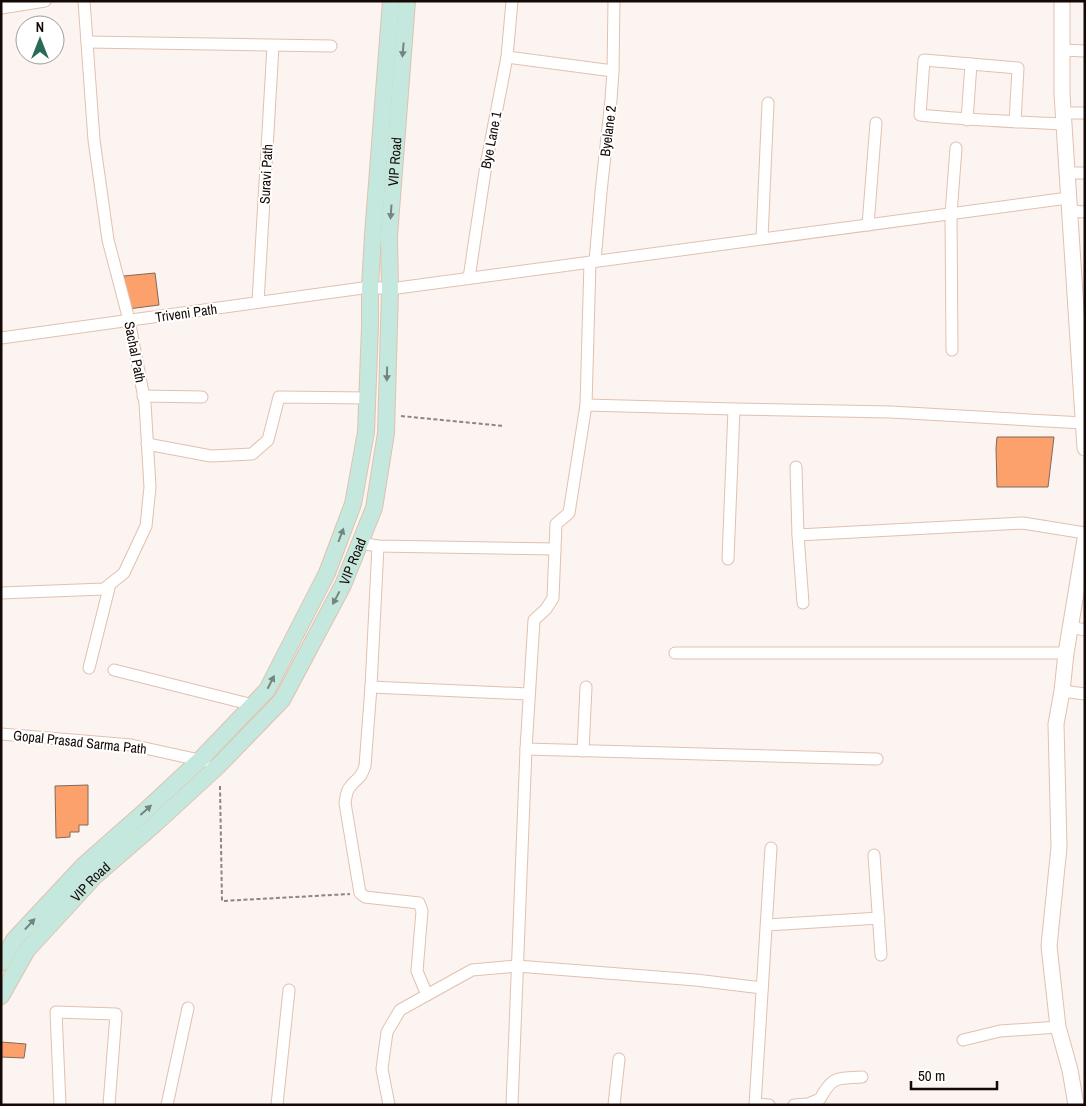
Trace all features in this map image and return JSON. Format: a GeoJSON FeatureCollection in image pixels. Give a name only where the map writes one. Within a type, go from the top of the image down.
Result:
{"type":"FeatureCollection","features":[{"type":"Feature","properties":{"kind":"main road","name":"VIP Road"},"geometry":{"type":"LineString","coordinates":[[1,963],[14,940],[84,865],[200,760],[267,690],[327,573],[353,504],[366,432],[373,235],[391,1]]}},
{"type":"Feature","properties":{"kind":"main road","name":"VIP Road"},"geometry":{"type":"LineString","coordinates":[[1,996],[27,950],[95,876],[218,766],[282,700],[343,585],[374,508],[386,433],[390,289],[389,236],[407,1]]}},
{"type":"Feature","properties":{"kind":"street"},"geometry":{"type":"LineString","coordinates":[[1,8],[45,1]]}},
{"type":"Feature","properties":{"kind":"street","name":"Sachal Path"},"geometry":{"type":"LineString","coordinates":[[84,1],[94,140],[108,240],[129,320],[144,396],[150,487],[146,526],[124,573],[110,584]]}},
{"type":"Feature","properties":{"kind":"street","name":"Bye Lane 1"},"geometry":{"type":"LineString","coordinates":[[469,278],[486,166],[507,57],[512,1]]}},
{"type":"Feature","properties":{"kind":"street","name":"Byelane 2"},"geometry":{"type":"LineString","coordinates":[[512,1105],[526,749],[534,620],[546,609],[553,598],[556,524],[569,513],[586,405],[592,262],[611,100],[614,1]]}},
{"type":"Feature","properties":{"kind":"street"},"geometry":{"type":"LineString","coordinates":[[1062,1],[1063,119],[1069,204],[1080,304],[1085,448]]}},
{"type":"Feature","properties":{"kind":"street"},"geometry":{"type":"LineString","coordinates":[[87,42],[331,46]]}},
{"type":"Feature","properties":{"kind":"street","name":"Suravi Path"},"geometry":{"type":"LineString","coordinates":[[258,302],[273,46]]}},
{"type":"Feature","properties":{"kind":"street"},"geometry":{"type":"LineString","coordinates":[[1062,50],[1085,51]]}},
{"type":"Feature","properties":{"kind":"street"},"geometry":{"type":"LineString","coordinates":[[507,57],[613,71]]}},
{"type":"Feature","properties":{"kind":"street"},"geometry":{"type":"LineString","coordinates":[[1015,122],[1018,68],[924,60],[920,115],[967,120],[1015,122],[1063,119],[1085,113]]}},
{"type":"Feature","properties":{"kind":"street"},"geometry":{"type":"LineString","coordinates":[[967,120],[971,64]]}},
{"type":"Feature","properties":{"kind":"street"},"geometry":{"type":"LineString","coordinates":[[762,238],[768,103]]}},
{"type":"Feature","properties":{"kind":"street"},"geometry":{"type":"LineString","coordinates":[[868,225],[876,123]]}},
{"type":"Feature","properties":{"kind":"street"},"geometry":{"type":"LineString","coordinates":[[952,350],[951,214],[956,148]]}},
{"type":"Feature","properties":{"kind":"street"},"geometry":{"type":"LineString","coordinates":[[1067,173],[1085,173]]}},
{"type":"Feature","properties":{"kind":"street","name":"Triveni Path"},"geometry":{"type":"LineString","coordinates":[[1,338],[370,287],[390,289],[951,214],[1069,204],[1085,212]]}},
{"type":"Feature","properties":{"kind":"street"},"geometry":{"type":"LineString","coordinates":[[144,396],[202,397]]}},
{"type":"Feature","properties":{"kind":"street"},"geometry":{"type":"LineString","coordinates":[[147,444],[211,456],[252,454],[268,440],[279,397],[367,398]]}},
{"type":"Feature","properties":{"kind":"street"},"geometry":{"type":"LineString","coordinates":[[586,405],[891,412],[1083,423]]}},
{"type":"Feature","properties":{"kind":"street"},"geometry":{"type":"LineString","coordinates":[[728,559],[734,409]]}},
{"type":"Feature","properties":{"kind":"street"},"geometry":{"type":"LineString","coordinates":[[796,467],[803,603]]}},
{"type":"Feature","properties":{"kind":"street"},"geometry":{"type":"LineString","coordinates":[[798,535],[1023,523],[1085,533]]}},
{"type":"Feature","properties":{"kind":"street"},"geometry":{"type":"LineString","coordinates":[[1076,1105],[1070,1070],[1058,1027],[1049,946],[1060,847],[1056,724],[1066,653],[1078,629],[1085,539]]}},
{"type":"Feature","properties":{"kind":"street"},"geometry":{"type":"LineString","coordinates":[[359,543],[378,546],[555,550]]}},
{"type":"Feature","properties":{"kind":"street"},"geometry":{"type":"LineString","coordinates":[[378,546],[365,766],[362,776],[350,786],[346,794],[345,803],[360,893],[365,897],[419,902],[422,910],[417,971],[427,995]]}},
{"type":"Feature","properties":{"kind":"street"},"geometry":{"type":"LineString","coordinates":[[1,593],[104,589],[110,584]]}},
{"type":"Feature","properties":{"kind":"street"},"geometry":{"type":"LineString","coordinates":[[89,668],[110,584]]}},
{"type":"Feature","properties":{"kind":"street"},"geometry":{"type":"LineString","coordinates":[[675,653],[1066,653]]}},
{"type":"Feature","properties":{"kind":"street"},"geometry":{"type":"LineString","coordinates":[[114,670],[253,705]]}},
{"type":"Feature","properties":{"kind":"street"},"geometry":{"type":"LineString","coordinates":[[371,687],[529,694]]}},
{"type":"Feature","properties":{"kind":"street"},"geometry":{"type":"LineString","coordinates":[[583,751],[586,687]]}},
{"type":"Feature","properties":{"kind":"street"},"geometry":{"type":"LineString","coordinates":[[1062,691],[1085,694]]}},
{"type":"Feature","properties":{"kind":"street","name":"Gopal Prasad Sarma Path"},"geometry":{"type":"LineString","coordinates":[[1,734],[131,745],[200,760],[218,766]]}},
{"type":"Feature","properties":{"kind":"street"},"geometry":{"type":"LineString","coordinates":[[526,749],[877,759]]}},
{"type":"Feature","properties":{"kind":"street"},"geometry":{"type":"LineString","coordinates":[[769,1105],[755,1104],[771,848]]}},
{"type":"Feature","properties":{"kind":"street"},"geometry":{"type":"LineString","coordinates":[[874,855],[881,955]]}},
{"type":"Feature","properties":{"kind":"street"},"geometry":{"type":"LineString","coordinates":[[767,925],[879,918]]}},
{"type":"Feature","properties":{"kind":"street"},"geometry":{"type":"LineString","coordinates":[[388,1105],[382,1069],[387,1032],[400,1010],[472,970],[517,966],[696,980],[762,988]]}},
{"type":"Feature","properties":{"kind":"street"},"geometry":{"type":"LineString","coordinates":[[276,1105],[289,990]]}},
{"type":"Feature","properties":{"kind":"street"},"geometry":{"type":"LineString","coordinates":[[167,1105],[188,1008]]}},
{"type":"Feature","properties":{"kind":"street"},"geometry":{"type":"LineString","coordinates":[[60,1105],[56,1012],[116,1014],[108,1105]]}},
{"type":"Feature","properties":{"kind":"street"},"geometry":{"type":"LineString","coordinates":[[963,1040],[1000,1030],[1058,1027]]}},
{"type":"Feature","properties":{"kind":"street"},"geometry":{"type":"LineString","coordinates":[[614,1105],[619,1059]]}},
{"type":"Feature","properties":{"kind":"street"},"geometry":{"type":"LineString","coordinates":[[794,1105],[808,1104],[820,1099],[826,1087],[836,1079],[862,1077]]}},
{"type":"Feature","properties":{"kind":"path"},"geometry":{"type":"LineString","coordinates":[[398,415],[504,426]]}},
{"type":"Feature","properties":{"kind":"path"},"geometry":{"type":"LineString","coordinates":[[220,786],[222,901],[360,893]]}},
{"type":"Feature","properties":{"kind":"building"},"geometry":{"type":"Polygon","coordinates":[[[155,273],[159,305],[128,309],[124,276],[155,273]]]}},
{"type":"Feature","properties":{"kind":"building"},"geometry":{"type":"Polygon","coordinates":[[[997,437],[1054,437],[1048,487],[997,487],[997,437]]]}},
{"type":"Feature","properties":{"kind":"building"},"geometry":{"type":"Polygon","coordinates":[[[88,785],[88,825],[79,825],[79,832],[70,832],[70,837],[56,838],[55,786],[88,785]]]}},
{"type":"Feature","properties":{"kind":"building"},"geometry":{"type":"Polygon","coordinates":[[[1,1042],[26,1044],[24,1058],[1,1057],[1,1042]]]}}]}
